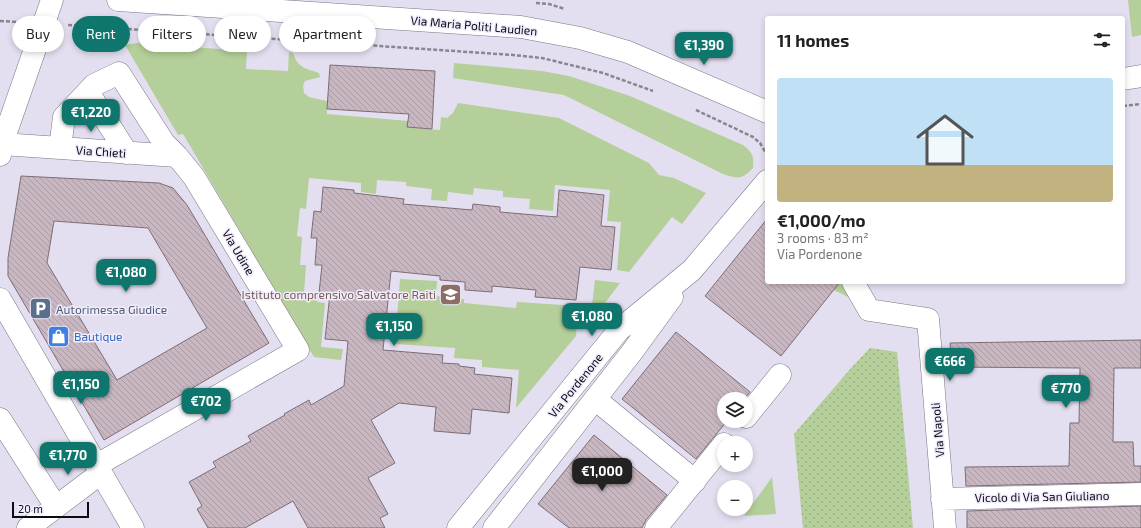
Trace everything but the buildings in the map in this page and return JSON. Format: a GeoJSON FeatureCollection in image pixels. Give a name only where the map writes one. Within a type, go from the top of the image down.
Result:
{"type":"FeatureCollection","features":[{"type":"Feature","properties":{"kind":"street"},"geometry":{"type":"LineString","coordinates":[[47,16],[52,0]]}},
{"type":"Feature","properties":{"kind":"street","name":"Via Maria Politi Laudien"},"geometry":{"type":"LineString","coordinates":[[118,0],[521,27],[580,38],[628,52],[765,111]]}},
{"type":"Feature","properties":{"kind":"street"},"geometry":{"type":"LineString","coordinates":[[1,150],[34,52]]}},
{"type":"Feature","properties":{"kind":"street","name":"Via Udine"},"geometry":{"type":"LineString","coordinates":[[88,92],[94,85],[119,73],[164,143],[194,177],[298,350],[99,469]]}},
{"type":"Feature","properties":{"kind":"street"},"geometry":{"type":"LineString","coordinates":[[1125,79],[1141,76]]}},
{"type":"Feature","properties":{"kind":"street"},"geometry":{"type":"LineString","coordinates":[[60,148],[64,117],[88,92],[127,153]]}},
{"type":"Feature","properties":{"kind":"street","name":"Via Chieti"},"geometry":{"type":"LineString","coordinates":[[1,150],[60,148],[177,156]]}},
{"type":"Feature","properties":{"kind":"street","name":"Via Pordenone"},"geometry":{"type":"LineString","coordinates":[[458,528],[620,330],[692,270],[765,184]]}},
{"type":"Feature","properties":{"kind":"street"},"geometry":{"type":"LineString","coordinates":[[494,528],[632,352],[692,270]]}},
{"type":"Feature","properties":{"kind":"street","name":"Via Napoli"},"geometry":{"type":"LineString","coordinates":[[854,284],[870,310],[928,320],[945,528]]}},
{"type":"Feature","properties":{"kind":"street"},"geometry":{"type":"LineString","coordinates":[[0,299],[133,528]]}},
{"type":"Feature","properties":{"kind":"street"},"geometry":{"type":"LineString","coordinates":[[753,408],[780,375]]}},
{"type":"Feature","properties":{"kind":"street"},"geometry":{"type":"LineString","coordinates":[[595,399],[695,481]]}},
{"type":"Feature","properties":{"kind":"street"},"geometry":{"type":"LineString","coordinates":[[0,419],[56,506]]}},
{"type":"Feature","properties":{"kind":"street"},"geometry":{"type":"LineString","coordinates":[[731,436],[738,428]]}},
{"type":"Feature","properties":{"kind":"street"},"geometry":{"type":"LineString","coordinates":[[656,528],[717,454]]}},
{"type":"Feature","properties":{"kind":"street"},"geometry":{"type":"LineString","coordinates":[[28,528],[99,469]]}},
{"type":"Feature","properties":{"kind":"street","name":"Vicolo di Via San Giuliano"},"geometry":{"type":"LineString","coordinates":[[942,498],[1141,494]]}},
{"type":"Feature","properties":{"kind":"path"},"geometry":{"type":"LineString","coordinates":[[0,21],[12,22]]}},
{"type":"Feature","properties":{"kind":"path"},"geometry":{"type":"LineString","coordinates":[[64,25],[542,58],[603,73],[653,92]]}},
{"type":"Feature","properties":{"kind":"path"},"geometry":{"type":"LineString","coordinates":[[1125,106],[1141,104]]}},
{"type":"Feature","properties":{"kind":"path"},"geometry":{"type":"LineString","coordinates":[[689,107],[753,137],[760,143],[765,152]]}},
{"type":"Feature","properties":{"kind":"green space"},"geometry":{"type":"Polygon","coordinates":[[[1128,0],[1141,0],[1141,35],[1132,37],[1128,0]]]}},
{"type":"Feature","properties":{"kind":"green space"},"geometry":{"type":"Polygon","coordinates":[[[138,43],[138,52],[206,52],[206,48],[214,49],[214,52],[247,52],[246,69],[288,71],[289,52],[293,53],[300,65],[319,73],[320,77],[305,81],[303,86],[304,93],[309,97],[327,101],[327,114],[408,121],[408,127],[440,130],[441,117],[447,118],[453,113],[458,103],[559,118],[649,163],[659,175],[674,178],[706,193],[682,224],[672,217],[629,272],[617,270],[621,222],[607,221],[610,190],[555,185],[553,211],[529,209],[530,199],[503,197],[503,191],[474,188],[473,195],[448,192],[447,201],[431,200],[432,189],[406,186],[406,182],[377,180],[376,194],[361,192],[361,183],[309,178],[306,209],[300,208],[297,236],[302,237],[300,265],[306,265],[304,293],[318,294],[317,302],[325,303],[321,347],[343,349],[341,360],[314,357],[183,134],[178,135],[129,52],[130,44],[138,43]]]}},
{"type":"Feature","properties":{"kind":"green space"},"geometry":{"type":"Polygon","coordinates":[[[454,63],[542,71],[569,76],[630,96],[743,145],[752,155],[753,168],[746,175],[740,177],[733,177],[723,174],[564,95],[453,78],[454,63]]]}},
{"type":"Feature","properties":{"kind":"green space"},"geometry":{"type":"Polygon","coordinates":[[[400,279],[437,281],[436,296],[464,299],[464,303],[516,308],[517,302],[578,306],[576,336],[516,408],[519,370],[482,367],[482,360],[454,358],[455,348],[395,344],[400,279]]]}},
{"type":"Feature","properties":{"kind":"green space"},"geometry":{"type":"Polygon","coordinates":[[[595,280],[620,283],[590,323],[595,280]]]}},
{"type":"Feature","properties":{"kind":"green space"},"geometry":{"type":"Polygon","coordinates":[[[826,284],[844,284],[854,300],[834,290],[826,284]]]}},
{"type":"Feature","properties":{"kind":"green space"},"geometry":{"type":"Polygon","coordinates":[[[870,348],[897,352],[913,528],[803,528],[794,434],[870,348]]]}},
{"type":"Feature","properties":{"kind":"green space"},"geometry":{"type":"Polygon","coordinates":[[[772,477],[776,514],[753,515],[753,503],[772,477]]]}},
{"type":"Feature","properties":{"kind":"place","name":"Istituto comprensivo Salvatore Raiti"},"geometry":{"type":"Point","coordinates":[451,294]}},
{"type":"Feature","properties":{"kind":"place","name":"Autorimessa Giudice"},"geometry":{"type":"Point","coordinates":[41,309]}},
{"type":"Feature","properties":{"kind":"place","name":"Bautique"},"geometry":{"type":"Point","coordinates":[58,336]}}]}
